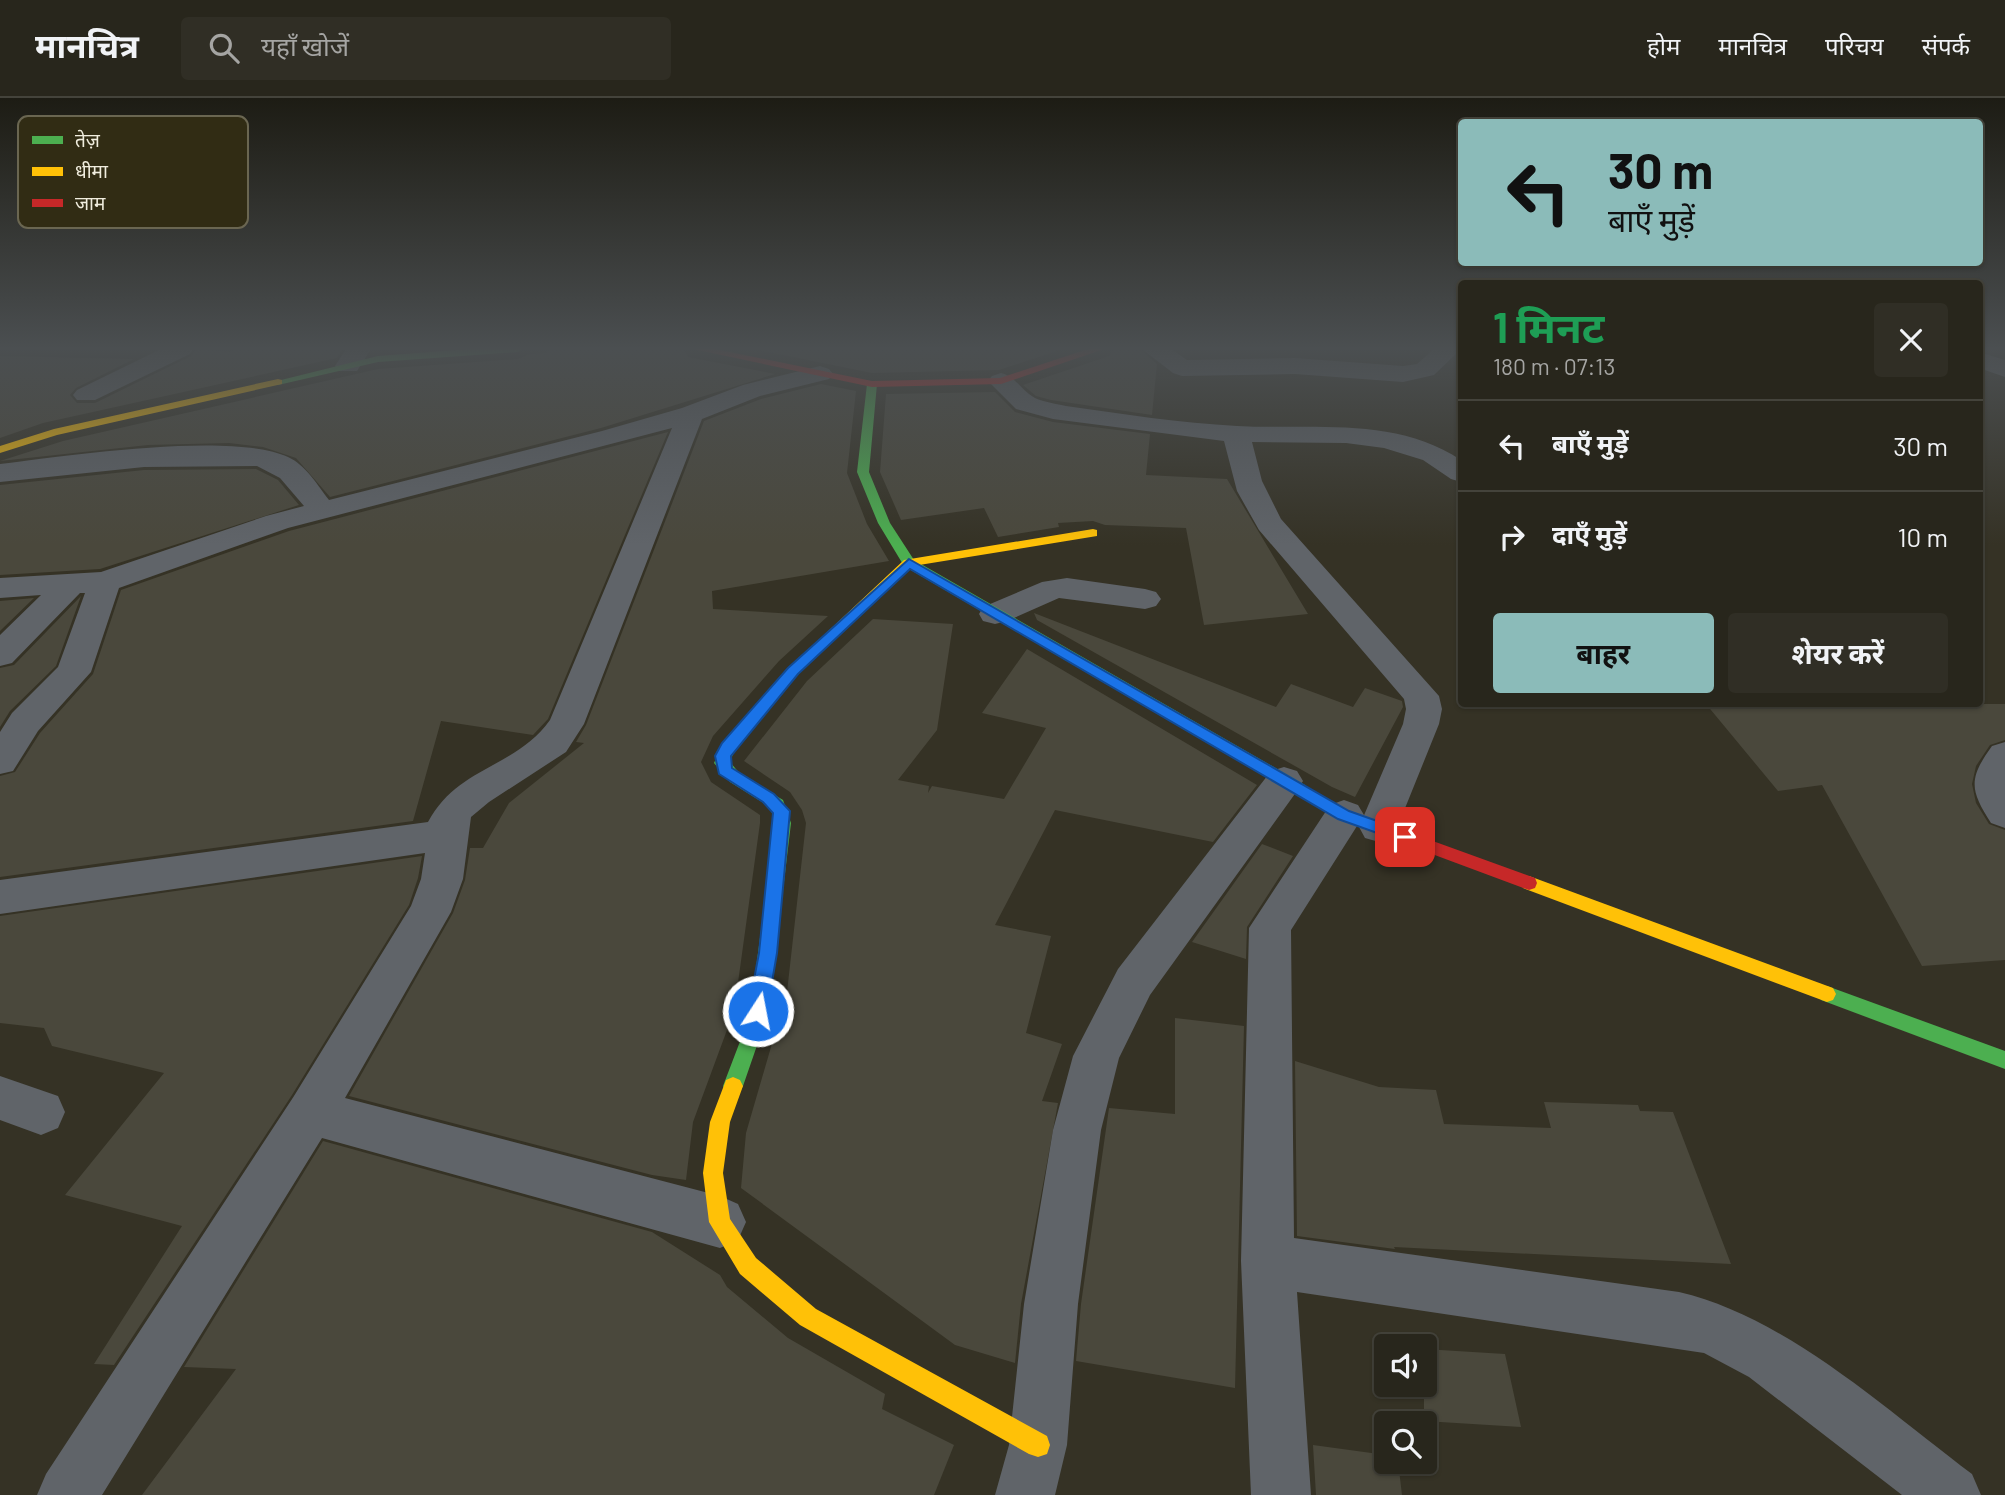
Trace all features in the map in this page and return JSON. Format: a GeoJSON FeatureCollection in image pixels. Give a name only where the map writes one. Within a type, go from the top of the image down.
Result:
{"type":"FeatureCollection","features":[{"type":"Feature","properties":{"kind":"street"},"geometry":{"type":"LineString","coordinates":[[0,450],[54,432],[126,414]]}},
{"type":"Feature","properties":{"kind":"street"},"geometry":{"type":"LineString","coordinates":[[0,588],[105,582],[277,522],[690,414]]}},
{"type":"Feature","properties":{"kind":"street"},"geometry":{"type":"LineString","coordinates":[[68,1495],[311,1112],[430,912],[442,879],[445,835],[457,807],[475,792],[532,759],[552,743],[566,724],[625,584],[691,414]]}},
{"type":"Feature","properties":{"kind":"street"},"geometry":{"type":"LineString","coordinates":[[869,414],[863,472],[884,523],[909,563],[1284,780],[1362,821],[2005,1060]]}},
{"type":"Feature","properties":{"kind":"street"},"geometry":{"type":"LineString","coordinates":[[1072,414],[1236,434],[1346,435],[1387,440],[1433,454],[1458,471]]}},
{"type":"Feature","properties":{"kind":"street"},"geometry":{"type":"LineString","coordinates":[[1236,434],[1245,478],[1264,515],[1421,696],[1424,709],[1421,724],[1362,821],[1270,928],[1268,1261],[1281,1495]]}},
{"type":"Feature","properties":{"kind":"street"},"geometry":{"type":"LineString","coordinates":[[0,473],[68,464],[160,459],[261,458],[277,462],[288,471],[322,510]]}},
{"type":"Feature","properties":{"kind":"street"},"geometry":{"type":"LineString","coordinates":[[1093,533],[909,563],[793,671],[723,756],[725,770],[777,804],[783,823],[762,991],[753,1031],[720,1122],[713,1173],[720,1222],[748,1266],[808,1317],[1031,1470],[1051,1304],[1077,1130],[1096,1056],[1135,982],[1284,780]]}},
{"type":"Feature","properties":{"kind":"street"},"geometry":{"type":"LineString","coordinates":[[0,761],[26,722],[74,672],[105,582]]}},
{"type":"Feature","properties":{"kind":"street"},"geometry":{"type":"LineString","coordinates":[[0,654],[70,585]]}},
{"type":"Feature","properties":{"kind":"street"},"geometry":{"type":"LineString","coordinates":[[995,614],[1053,589],[1084,589],[1145,599]]}},
{"type":"Feature","properties":{"kind":"street"},"geometry":{"type":"LineString","coordinates":[[2005,755],[1992,774],[1992,789],[2005,813]]}},
{"type":"Feature","properties":{"kind":"street"},"geometry":{"type":"LineString","coordinates":[[0,897],[254,864],[445,835]]}},
{"type":"Feature","properties":{"kind":"street"},"geometry":{"type":"LineString","coordinates":[[311,1112],[720,1222]]}},
{"type":"Feature","properties":{"kind":"street"},"geometry":{"type":"LineString","coordinates":[[1268,1261],[1679,1319],[1712,1327],[1769,1357],[1951,1495]]}},
{"type":"Feature","properties":{"kind":"building"},"geometry":{"type":"Polygon","coordinates":[[[0,414],[83,414],[43,423],[0,438],[0,414]]]}},
{"type":"Feature","properties":{"kind":"building"},"geometry":{"type":"Polygon","coordinates":[[[180,414],[645,414],[330,497],[296,458],[263,447],[229,443],[148,445],[0,461],[63,441],[180,414]]]}},
{"type":"Feature","properties":{"kind":"building"},"geometry":{"type":"Polygon","coordinates":[[[722,414],[853,414],[847,473],[867,524],[889,561],[712,591],[713,609],[828,616],[779,661],[713,736],[701,762],[711,782],[760,815],[760,823],[737,990],[727,1030],[693,1122],[686,1180],[652,1175],[349,1096],[453,913],[465,880],[470,848],[483,848],[509,803],[584,743],[576,742],[586,725],[704,421],[722,414]]]}},
{"type":"Feature","properties":{"kind":"building"},"geometry":{"type":"Polygon","coordinates":[[[884,414],[1023,414],[1053,422],[1150,434],[1146,475],[1227,479],[1308,614],[1204,625],[1186,528],[1105,525],[1093,521],[1058,523],[1059,527],[998,537],[984,508],[901,520],[880,472],[884,414]]]}},
{"type":"Feature","properties":{"kind":"building"},"geometry":{"type":"Polygon","coordinates":[[[668,432],[548,719],[533,735],[441,721],[413,821],[0,877],[0,776],[15,772],[40,733],[93,674],[121,590],[289,531],[668,432]]]}},
{"type":"Feature","properties":{"kind":"building"},"geometry":{"type":"Polygon","coordinates":[[[256,469],[278,480],[299,505],[100,569],[0,575],[0,485],[144,470],[256,469]]]}},
{"type":"Feature","properties":{"kind":"building"},"geometry":{"type":"Polygon","coordinates":[[[81,596],[56,666],[10,711],[0,727],[0,668],[14,665],[81,596]]]}},
{"type":"Feature","properties":{"kind":"building"},"geometry":{"type":"Polygon","coordinates":[[[34,598],[0,631],[0,601],[34,598]]]}},
{"type":"Feature","properties":{"kind":"building"},"geometry":{"type":"Polygon","coordinates":[[[1034,613],[1276,707],[1291,684],[1353,707],[1365,688],[1402,701],[1403,707],[1355,797],[1332,787],[1037,620],[1034,613]]]}},
{"type":"Feature","properties":{"kind":"building"},"geometry":{"type":"Polygon","coordinates":[[[873,619],[953,624],[937,730],[898,780],[929,786],[928,793],[932,786],[1004,799],[1046,728],[982,713],[1027,649],[1257,785],[1213,842],[1055,810],[995,925],[1051,936],[1026,1033],[1062,1044],[1042,1101],[1058,1103],[1021,1304],[1015,1363],[955,1345],[741,1188],[746,1133],[787,992],[806,823],[802,810],[790,792],[744,761],[807,681],[873,619]]]}},
{"type":"Feature","properties":{"kind":"building"},"geometry":{"type":"Polygon","coordinates":[[[1983,704],[2005,704],[2005,740],[1990,745],[1976,766],[1972,784],[1976,803],[1989,824],[2005,830],[2005,960],[1922,966],[1822,785],[1778,791],[1708,707],[1983,707],[1983,704]]]}},
{"type":"Feature","properties":{"kind":"building"},"geometry":{"type":"Polygon","coordinates":[[[1262,844],[1293,856],[1247,927],[1246,959],[1192,942],[1262,844]]]}},
{"type":"Feature","properties":{"kind":"building"},"geometry":{"type":"Polygon","coordinates":[[[422,856],[409,905],[292,1095],[114,1365],[94,1364],[182,1226],[65,1195],[164,1073],[52,1046],[44,1028],[0,1023],[0,916],[422,856]]]}},
{"type":"Feature","properties":{"kind":"building"},"geometry":{"type":"Polygon","coordinates":[[[1175,1018],[1244,1026],[1235,1388],[1076,1361],[1081,1304],[1109,1108],[1175,1114],[1175,1018]]]}},
{"type":"Feature","properties":{"kind":"building"},"geometry":{"type":"Polygon","coordinates":[[[1295,1061],[1379,1087],[1436,1090],[1444,1124],[1551,1128],[1544,1102],[1638,1105],[1640,1111],[1673,1112],[1731,1264],[1394,1247],[1395,1249],[1297,1236],[1295,1061]]]}},
{"type":"Feature","properties":{"kind":"building"},"geometry":{"type":"Polygon","coordinates":[[[323,1141],[652,1232],[720,1275],[727,1287],[788,1338],[885,1394],[882,1409],[954,1445],[934,1495],[142,1495],[236,1369],[184,1367],[323,1141]]]}},
{"type":"Feature","properties":{"kind":"building"},"geometry":{"type":"Polygon","coordinates":[[[1437,1350],[1505,1354],[1521,1427],[1437,1422],[1437,1411],[1424,1411],[1424,1397],[1437,1397],[1437,1350]]]}},
{"type":"Feature","properties":{"kind":"building"},"geometry":{"type":"Polygon","coordinates":[[[1313,1445],[1374,1453],[1374,1474],[1400,1474],[1402,1495],[1316,1495],[1313,1445]]]}},
{"type":"Feature","properties":{"kind":"traffic: fast"},"geometry":{"type":"LineString","coordinates":[[869,414],[863,472],[884,523],[909,563],[1299,789]]}},
{"type":"Feature","properties":{"kind":"traffic: fast"},"geometry":{"type":"LineString","coordinates":[[733,1086],[753,1031],[762,991],[783,823],[777,804],[735,778],[722,763],[728,747],[796,668]]}},
{"type":"Feature","properties":{"kind":"traffic: fast"},"geometry":{"type":"LineString","coordinates":[[1827,994],[2005,1060]]}},
{"type":"Feature","properties":{"kind":"traffic: slow"},"geometry":{"type":"LineString","coordinates":[[0,450],[54,432],[134,414]]}},
{"type":"Feature","properties":{"kind":"traffic: slow"},"geometry":{"type":"LineString","coordinates":[[796,668],[909,563],[1093,533]]}},
{"type":"Feature","properties":{"kind":"traffic: slow"},"geometry":{"type":"LineString","coordinates":[[1529,883],[1827,994]]}},
{"type":"Feature","properties":{"kind":"traffic: slow"},"geometry":{"type":"LineString","coordinates":[[733,1086],[720,1122],[713,1173],[720,1222],[748,1266],[808,1317],[1038,1445]]}},
{"type":"Feature","properties":{"kind":"traffic: jam"},"geometry":{"type":"LineString","coordinates":[[1299,789],[1344,815],[1529,883]]}},
{"type":"Feature","properties":{"kind":"route"},"geometry":{"type":"LineString","coordinates":[[758,1011],[768,953],[783,823],[782,811],[769,798],[725,770],[723,756],[793,671],[909,563],[1344,815],[1405,837]]}}]}
